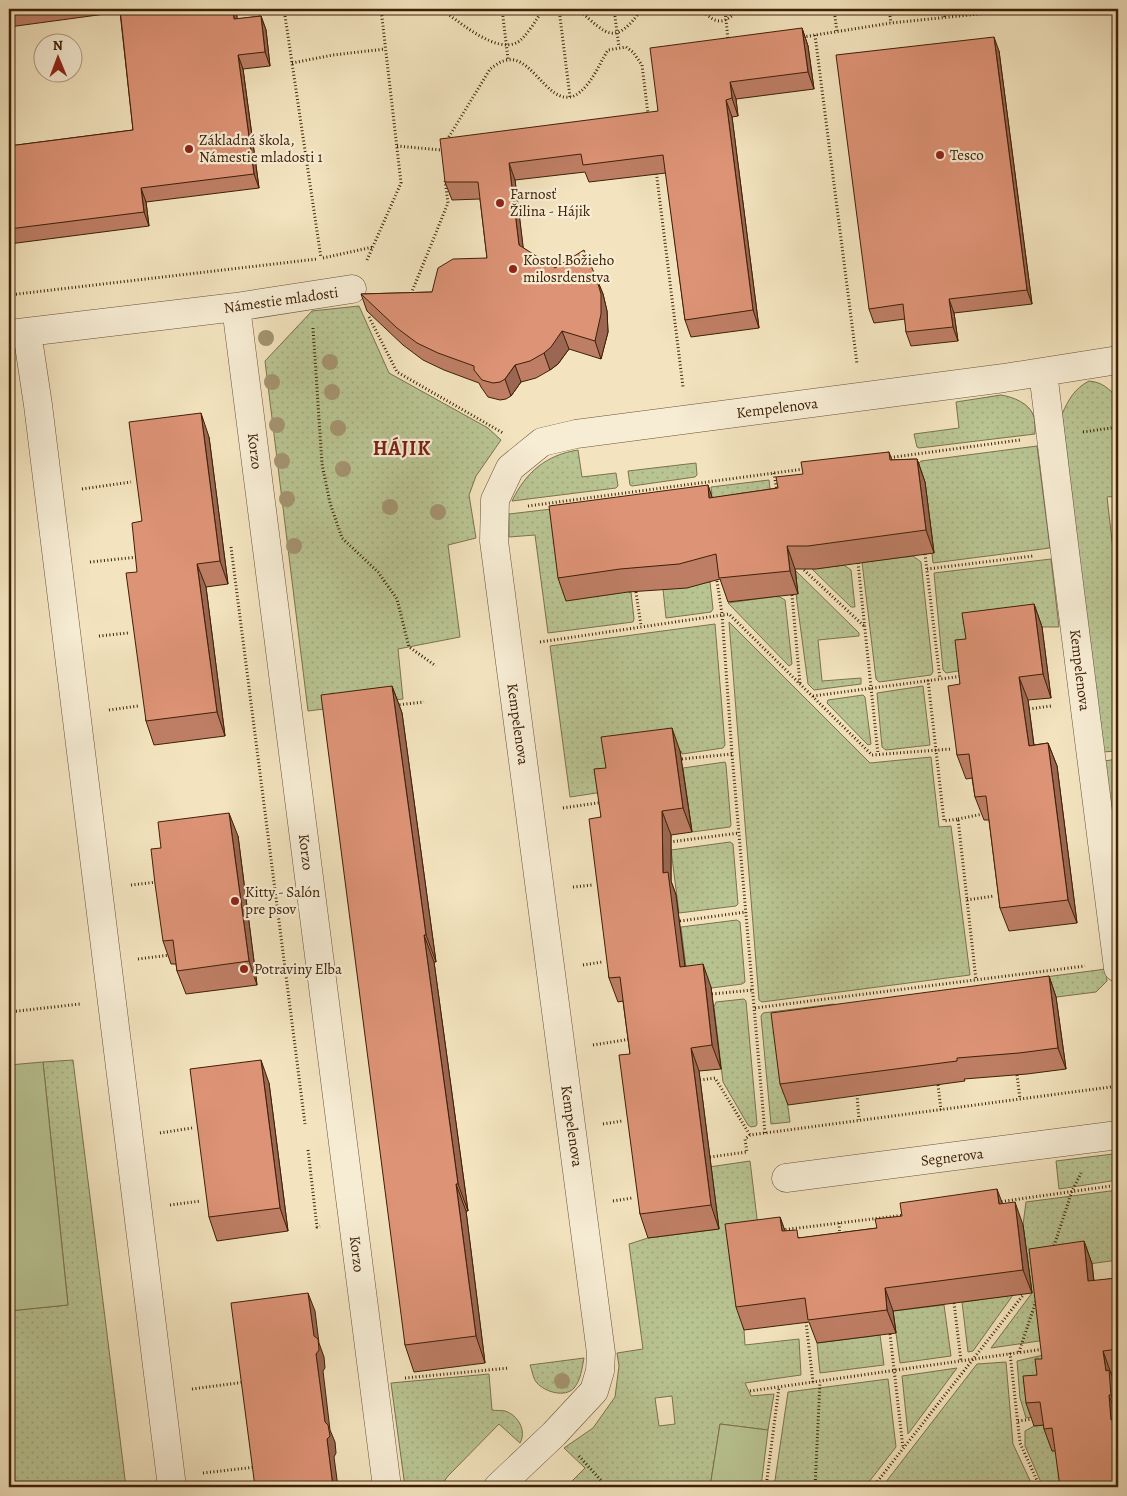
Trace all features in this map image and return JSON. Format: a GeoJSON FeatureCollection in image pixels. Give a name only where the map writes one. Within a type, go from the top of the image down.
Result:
{"type":"FeatureCollection","features":[{"type":"Feature","properties":{"kind":"street","name":"Námestie mladosti"},"geometry":{"type":"LineString","coordinates":[[18,333],[236,307],[352,289]]}},
{"type":"Feature","properties":{"kind":"street","name":"Korzo"},"geometry":{"type":"LineString","coordinates":[[236,307],[387,1487]]}},
{"type":"Feature","properties":{"kind":"street"},"geometry":{"type":"LineString","coordinates":[[18,333],[48,494],[171,1482]]}},
{"type":"Feature","properties":{"kind":"street","name":"Kempelenova"},"geometry":{"type":"LineString","coordinates":[[498,1487],[554,1434],[594,1391],[600,1371],[601,1353],[494,540],[495,500],[510,468],[542,442],[576,434],[687,418],[861,397],[1118,360]]}},
{"type":"Feature","properties":{"kind":"street","name":"Kempelenova"},"geometry":{"type":"LineString","coordinates":[[1043,372],[1064,552],[1118,965]]}},
{"type":"Feature","properties":{"kind":"street","name":"Segnerova"},"geometry":{"type":"LineString","coordinates":[[786,1178],[1109,1137]]}},
{"type":"Feature","properties":{"kind":"path"},"geometry":{"type":"LineString","coordinates":[[284,9],[321,258]]}},
{"type":"Feature","properties":{"kind":"path","name":"Námestie mladosti"},"geometry":{"type":"LineString","coordinates":[[352,289],[374,247],[401,183],[381,9]]}},
{"type":"Feature","properties":{"kind":"path"},"geometry":{"type":"LineString","coordinates":[[448,9],[449,15],[484,38],[506,45],[517,43],[544,9]]}},
{"type":"Feature","properties":{"kind":"path"},"geometry":{"type":"LineString","coordinates":[[502,9],[508,59]]}},
{"type":"Feature","properties":{"kind":"path"},"geometry":{"type":"LineString","coordinates":[[559,9],[570,97]]}},
{"type":"Feature","properties":{"kind":"path"},"geometry":{"type":"LineString","coordinates":[[578,9],[598,27],[608,33],[617,33],[631,25],[642,9]]}},
{"type":"Feature","properties":{"kind":"path"},"geometry":{"type":"LineString","coordinates":[[614,9],[619,47]]}},
{"type":"Feature","properties":{"kind":"path"},"geometry":{"type":"LineString","coordinates":[[701,9],[716,21],[726,20],[739,9]]}},
{"type":"Feature","properties":{"kind":"path"},"geometry":{"type":"LineString","coordinates":[[725,9],[729,47]]}},
{"type":"Feature","properties":{"kind":"path"},"geometry":{"type":"LineString","coordinates":[[834,9],[837,32]]}},
{"type":"Feature","properties":{"kind":"path"},"geometry":{"type":"LineString","coordinates":[[889,9],[891,24]]}},
{"type":"Feature","properties":{"kind":"path"},"geometry":{"type":"LineString","coordinates":[[943,9],[945,18]]}},
{"type":"Feature","properties":{"kind":"path"},"geometry":{"type":"LineString","coordinates":[[800,37],[891,24],[1027,9]]}},
{"type":"Feature","properties":{"kind":"path"},"geometry":{"type":"LineString","coordinates":[[815,35],[861,397]]}},
{"type":"Feature","properties":{"kind":"path"},"geometry":{"type":"LineString","coordinates":[[442,159],[441,150],[490,69],[508,59],[526,65],[556,95],[570,97],[586,86],[608,50],[626,47],[633,52],[642,65],[648,114]]}},
{"type":"Feature","properties":{"kind":"path"},"geometry":{"type":"LineString","coordinates":[[292,63],[326,56],[385,49]]}},
{"type":"Feature","properties":{"kind":"path"},"geometry":{"type":"LineString","coordinates":[[397,146],[441,150]]}},
{"type":"Feature","properties":{"kind":"path"},"geometry":{"type":"LineString","coordinates":[[655,163],[687,418]]}},
{"type":"Feature","properties":{"kind":"path"},"geometry":{"type":"LineString","coordinates":[[402,295],[411,294],[448,203],[445,176]]}},
{"type":"Feature","properties":{"kind":"path"},"geometry":{"type":"LineString","coordinates":[[9,295],[321,258],[374,247]]}},
{"type":"Feature","properties":{"kind":"path"},"geometry":{"type":"LineString","coordinates":[[352,289],[361,299],[397,372],[505,435]]}},
{"type":"Feature","properties":{"kind":"path"},"geometry":{"type":"LineString","coordinates":[[310,295],[322,464],[330,503],[342,538],[378,572],[396,599],[409,647],[436,666]]}},
{"type":"Feature","properties":{"kind":"path"},"geometry":{"type":"LineString","coordinates":[[882,459],[1118,427]]}},
{"type":"Feature","properties":{"kind":"path"},"geometry":{"type":"LineString","coordinates":[[912,455],[913,464]]}},
{"type":"Feature","properties":{"kind":"path"},"geometry":{"type":"LineString","coordinates":[[495,510],[814,468]]}},
{"type":"Feature","properties":{"kind":"path"},"geometry":{"type":"LineString","coordinates":[[774,473],[777,498]]}},
{"type":"Feature","properties":{"kind":"path"},"geometry":{"type":"LineString","coordinates":[[48,494],[131,482]]}},
{"type":"Feature","properties":{"kind":"path"},"geometry":{"type":"LineString","coordinates":[[704,482],[706,491]]}},
{"type":"Feature","properties":{"kind":"path"},"geometry":{"type":"LineString","coordinates":[[624,493],[625,499]]}},
{"type":"Feature","properties":{"kind":"path"},"geometry":{"type":"LineString","coordinates":[[927,569],[1064,552]]}},
{"type":"Feature","properties":{"kind":"path"},"geometry":{"type":"LineString","coordinates":[[925,554],[940,679]]}},
{"type":"Feature","properties":{"kind":"path"},"geometry":{"type":"LineString","coordinates":[[57,566],[141,556]]}},
{"type":"Feature","properties":{"kind":"path"},"geometry":{"type":"LineString","coordinates":[[858,563],[878,754]]}},
{"type":"Feature","properties":{"kind":"path"},"geometry":{"type":"LineString","coordinates":[[804,570],[864,626]]}},
{"type":"Feature","properties":{"kind":"path"},"geometry":{"type":"LineString","coordinates":[[717,581],[722,614],[732,754],[765,1133]]}},
{"type":"Feature","properties":{"kind":"path"},"geometry":{"type":"LineString","coordinates":[[636,592],[641,626]]}},
{"type":"Feature","properties":{"kind":"path"},"geometry":{"type":"LineString","coordinates":[[792,595],[800,684]]}},
{"type":"Feature","properties":{"kind":"path"},"geometry":{"type":"LineString","coordinates":[[507,647],[729,614],[872,755],[951,749]]}},
{"type":"Feature","properties":{"kind":"path"},"geometry":{"type":"LineString","coordinates":[[812,696],[964,675]]}},
{"type":"Feature","properties":{"kind":"path"},"geometry":{"type":"LineString","coordinates":[[928,680],[944,821],[983,814]]}},
{"type":"Feature","properties":{"kind":"path"},"geometry":{"type":"LineString","coordinates":[[395,706],[424,702]]}},
{"type":"Feature","properties":{"kind":"path"},"geometry":{"type":"LineString","coordinates":[[682,759],[732,754]]}},
{"type":"Feature","properties":{"kind":"path"},"geometry":{"type":"LineString","coordinates":[[530,813],[604,802]]}},
{"type":"Feature","properties":{"kind":"path"},"geometry":{"type":"LineString","coordinates":[[958,818],[976,980]]}},
{"type":"Feature","properties":{"kind":"path"},"geometry":{"type":"LineString","coordinates":[[670,842],[739,833]]}},
{"type":"Feature","properties":{"kind":"path"},"geometry":{"type":"LineString","coordinates":[[967,900],[994,896]]}},
{"type":"Feature","properties":{"kind":"path"},"geometry":{"type":"LineString","coordinates":[[680,921],[746,912]]}},
{"type":"Feature","properties":{"kind":"path"},"geometry":{"type":"LineString","coordinates":[[755,1008],[1004,976],[1118,965]]}},
{"type":"Feature","properties":{"kind":"path"},"geometry":{"type":"LineString","coordinates":[[1004,976],[1005,985]]}},
{"type":"Feature","properties":{"kind":"path"},"geometry":{"type":"LineString","coordinates":[[926,986],[927,995]]}},
{"type":"Feature","properties":{"kind":"path"},"geometry":{"type":"LineString","coordinates":[[712,994],[753,990]]}},
{"type":"Feature","properties":{"kind":"path"},"geometry":{"type":"LineString","coordinates":[[847,996],[848,1006]]}},
{"type":"Feature","properties":{"kind":"path"},"geometry":{"type":"LineString","coordinates":[[9,1012],[112,1000]]}},
{"type":"Feature","properties":{"kind":"path"},"geometry":{"type":"LineString","coordinates":[[562,1050],[634,1039]]}},
{"type":"Feature","properties":{"kind":"path"},"geometry":{"type":"LineString","coordinates":[[1017,1075],[1020,1099]]}},
{"type":"Feature","properties":{"kind":"path"},"geometry":{"type":"LineString","coordinates":[[700,1080],[715,1078],[750,1135]]}},
{"type":"Feature","properties":{"kind":"path"},"geometry":{"type":"LineString","coordinates":[[938,1086],[941,1110]]}},
{"type":"Feature","properties":{"kind":"path"},"geometry":{"type":"LineString","coordinates":[[710,1157],[747,1152],[745,1139],[750,1135],[1118,1086]]}},
{"type":"Feature","properties":{"kind":"path"},"geometry":{"type":"LineString","coordinates":[[857,1095],[860,1120]]}},
{"type":"Feature","properties":{"kind":"path"},"geometry":{"type":"LineString","coordinates":[[1050,1257],[1072,1191],[1109,1137]]}},
{"type":"Feature","properties":{"kind":"path"},"geometry":{"type":"LineString","coordinates":[[991,1203],[1118,1185]]}},
{"type":"Feature","properties":{"kind":"path"},"geometry":{"type":"LineString","coordinates":[[1011,1200],[1012,1208]]}},
{"type":"Feature","properties":{"kind":"path"},"geometry":{"type":"LineString","coordinates":[[774,1231],[914,1214]]}},
{"type":"Feature","properties":{"kind":"path"},"geometry":{"type":"LineString","coordinates":[[838,1223],[841,1240]]}},
{"type":"Feature","properties":{"kind":"path"},"geometry":{"type":"LineString","coordinates":[[873,1487],[1024,1294]]}},
{"type":"Feature","properties":{"kind":"path"},"geometry":{"type":"LineString","coordinates":[[1019,1352],[1038,1295]]}},
{"type":"Feature","properties":{"kind":"path"},"geometry":{"type":"LineString","coordinates":[[954,1303],[961,1361]]}},
{"type":"Feature","properties":{"kind":"path"},"geometry":{"type":"LineString","coordinates":[[806,1322],[813,1382]]}},
{"type":"Feature","properties":{"kind":"path"},"geometry":{"type":"LineString","coordinates":[[890,1334],[904,1448]]}},
{"type":"Feature","properties":{"kind":"path"},"geometry":{"type":"LineString","coordinates":[[750,1391],[1048,1348]]}},
{"type":"Feature","properties":{"kind":"path"},"geometry":{"type":"LineString","coordinates":[[1010,1353],[1020,1443],[1040,1487]]}},
{"type":"Feature","properties":{"kind":"path"},"geometry":{"type":"LineString","coordinates":[[374,1381],[509,1368]]}},
{"type":"Feature","properties":{"kind":"path"},"geometry":{"type":"LineString","coordinates":[[1112,1380],[1118,1379]]}},
{"type":"Feature","properties":{"kind":"path"},"geometry":{"type":"LineString","coordinates":[[160,1393],[246,1382]]}},
{"type":"Feature","properties":{"kind":"path"},"geometry":{"type":"LineString","coordinates":[[814,1487],[820,1382]]}},
{"type":"Feature","properties":{"kind":"path"},"geometry":{"type":"LineString","coordinates":[[766,1487],[779,1386]]}},
{"type":"Feature","properties":{"kind":"path"},"geometry":{"type":"LineString","coordinates":[[1018,1421],[1033,1419]]}},
{"type":"Feature","properties":{"kind":"path"},"geometry":{"type":"LineString","coordinates":[[554,1434],[574,1451],[607,1487]]}},
{"type":"Feature","properties":{"kind":"path"},"geometry":{"type":"LineString","coordinates":[[171,1482],[257,1467]]}},
{"type":"Feature","properties":{"kind":"green space"},"geometry":{"type":"Polygon","coordinates":[[[359,306],[389,373],[488,428],[501,440],[476,476],[469,495],[476,538],[448,545],[460,637],[398,649],[403,699],[308,711],[265,361],[312,311],[359,306]]]}},
{"type":"Feature","properties":{"kind":"green space"},"geometry":{"type":"Polygon","coordinates":[[[1089,381],[1105,387],[1118,399],[1118,496],[1107,497],[1118,593],[1118,751],[1102,752],[1062,414],[1079,387],[1089,381]]]}},
{"type":"Feature","properties":{"kind":"green space"},"geometry":{"type":"Polygon","coordinates":[[[1001,395],[1016,399],[1029,408],[1034,417],[1035,434],[917,447],[914,434],[959,428],[956,402],[1001,395]]]}},
{"type":"Feature","properties":{"kind":"green space"},"geometry":{"type":"Polygon","coordinates":[[[1037,446],[1050,548],[933,563],[932,554],[934,553],[925,483],[922,483],[919,463],[921,461],[1037,446]]]}},
{"type":"Feature","properties":{"kind":"green space"},"geometry":{"type":"Polygon","coordinates":[[[578,450],[582,477],[616,473],[618,486],[616,488],[512,501],[524,482],[538,467],[556,456],[578,450]]]}},
{"type":"Feature","properties":{"kind":"green space"},"geometry":{"type":"Polygon","coordinates":[[[696,463],[697,475],[695,477],[630,485],[628,471],[696,463]]]}},
{"type":"Feature","properties":{"kind":"green space"},"geometry":{"type":"Polygon","coordinates":[[[769,480],[774,525],[713,509],[711,487],[769,480]]]}},
{"type":"Feature","properties":{"kind":"green space"},"geometry":{"type":"Polygon","coordinates":[[[620,501],[628,590],[629,593],[631,592],[633,622],[548,633],[535,535],[509,537],[509,514],[620,501]]]}},
{"type":"Feature","properties":{"kind":"green space"},"geometry":{"type":"Polygon","coordinates":[[[913,556],[921,562],[933,672],[931,675],[879,682],[876,679],[862,562],[913,556]]]}},
{"type":"Feature","properties":{"kind":"green space"},"geometry":{"type":"Polygon","coordinates":[[[1051,559],[1059,627],[1042,627],[964,670],[946,673],[943,670],[934,573],[1051,559]]]}},
{"type":"Feature","properties":{"kind":"green space"},"geometry":{"type":"Polygon","coordinates":[[[844,565],[851,570],[855,607],[851,607],[812,569],[844,565]]]}},
{"type":"Feature","properties":{"kind":"green space"},"geometry":{"type":"Polygon","coordinates":[[[796,571],[859,633],[859,636],[818,640],[822,681],[861,678],[861,684],[814,690],[808,684],[796,594],[796,571]]]}},
{"type":"Feature","properties":{"kind":"green space"},"geometry":{"type":"Polygon","coordinates":[[[710,582],[713,609],[711,612],[666,618],[663,589],[710,582]]]}},
{"type":"Feature","properties":{"kind":"green space"},"geometry":{"type":"Polygon","coordinates":[[[778,596],[785,600],[792,664],[789,666],[728,603],[778,596]]]}},
{"type":"Feature","properties":{"kind":"green space"},"geometry":{"type":"Polygon","coordinates":[[[729,622],[870,763],[931,757],[939,827],[951,826],[970,975],[762,1002],[759,1000],[729,622]]]}},
{"type":"Feature","properties":{"kind":"green space"},"geometry":{"type":"Polygon","coordinates":[[[715,624],[725,745],[723,748],[682,754],[681,751],[610,760],[603,792],[570,797],[550,646],[715,624]]]}},
{"type":"Feature","properties":{"kind":"green space"},"geometry":{"type":"Polygon","coordinates":[[[923,686],[930,745],[886,750],[882,747],[877,693],[923,686]]]}},
{"type":"Feature","properties":{"kind":"green space"},"geometry":{"type":"Polygon","coordinates":[[[863,695],[865,697],[871,744],[868,745],[827,703],[828,700],[863,695]]]}},
{"type":"Feature","properties":{"kind":"green space"},"geometry":{"type":"Polygon","coordinates":[[[1118,759],[1118,873],[1104,761],[1118,759]]]}},
{"type":"Feature","properties":{"kind":"green space"},"geometry":{"type":"Polygon","coordinates":[[[725,762],[731,825],[730,827],[692,832],[683,768],[725,762]]]}},
{"type":"Feature","properties":{"kind":"green space"},"geometry":{"type":"Polygon","coordinates":[[[730,842],[733,844],[738,904],[736,906],[679,913],[671,850],[730,842]]]}},
{"type":"Feature","properties":{"kind":"green space"},"geometry":{"type":"Polygon","coordinates":[[[737,920],[740,922],[745,982],[689,991],[681,927],[737,920]]]}},
{"type":"Feature","properties":{"kind":"green space"},"geometry":{"type":"Polygon","coordinates":[[[1106,969],[1107,981],[1096,992],[1017,1002],[1015,981],[1106,969]]]}},
{"type":"Feature","properties":{"kind":"green space"},"geometry":{"type":"Polygon","coordinates":[[[744,999],[746,1001],[757,1124],[751,1127],[723,1082],[714,1007],[716,1002],[744,999]]]}},
{"type":"Feature","properties":{"kind":"green space"},"geometry":{"type":"Polygon","coordinates":[[[834,1004],[838,1008],[778,1034],[790,1122],[771,1124],[761,1016],[763,1013],[834,1004]]]}},
{"type":"Feature","properties":{"kind":"green space"},"geometry":{"type":"Polygon","coordinates":[[[73,1060],[126,1487],[9,1487],[9,1311],[68,1305],[43,1062],[73,1060]]]}},
{"type":"Feature","properties":{"kind":"green space"},"geometry":{"type":"Polygon","coordinates":[[[43,1062],[68,1305],[9,1311],[9,1065],[43,1062]]]}},
{"type":"Feature","properties":{"kind":"green space"},"geometry":{"type":"Polygon","coordinates":[[[1113,1154],[1118,1156],[1118,1180],[1059,1189],[1056,1161],[1113,1154]]]}},
{"type":"Feature","properties":{"kind":"green space"},"geometry":{"type":"Polygon","coordinates":[[[750,1161],[762,1259],[744,1330],[745,1345],[799,1339],[801,1375],[745,1383],[751,1396],[774,1394],[768,1430],[720,1424],[710,1487],[566,1487],[585,1468],[564,1448],[593,1428],[615,1397],[619,1366],[617,1353],[643,1349],[629,1244],[648,1238],[719,1229],[709,1167],[750,1161]],[[672,1396],[655,1398],[659,1426],[675,1424],[672,1396]]]}},
{"type":"Feature","properties":{"kind":"green space"},"geometry":{"type":"Polygon","coordinates":[[[1118,1190],[1118,1260],[1052,1269],[1046,1340],[991,1348],[1032,1293],[1023,1225],[1026,1202],[1118,1190]]]}},
{"type":"Feature","properties":{"kind":"green space"},"geometry":{"type":"Polygon","coordinates":[[[1013,1295],[973,1351],[968,1352],[962,1302],[1013,1295]]]}},
{"type":"Feature","properties":{"kind":"green space"},"geometry":{"type":"Polygon","coordinates":[[[944,1305],[951,1356],[900,1363],[893,1311],[944,1305]]]}},
{"type":"Feature","properties":{"kind":"green space"},"geometry":{"type":"Polygon","coordinates":[[[880,1335],[884,1365],[820,1373],[817,1343],[880,1335]]]}},
{"type":"Feature","properties":{"kind":"green space"},"geometry":{"type":"Polygon","coordinates":[[[1048,1354],[1033,1417],[1026,1418],[1020,1398],[1017,1361],[1048,1354]]]}},
{"type":"Feature","properties":{"kind":"green space"},"geometry":{"type":"Polygon","coordinates":[[[584,1358],[578,1381],[574,1388],[566,1393],[555,1393],[537,1383],[530,1365],[584,1358]]]}},
{"type":"Feature","properties":{"kind":"green space"},"geometry":{"type":"Polygon","coordinates":[[[1006,1362],[1013,1444],[1033,1487],[882,1487],[977,1364],[1006,1362]]]}},
{"type":"Feature","properties":{"kind":"green space"},"geometry":{"type":"Polygon","coordinates":[[[957,1368],[908,1434],[902,1376],[957,1368]]]}},
{"type":"Feature","properties":{"kind":"green space"},"geometry":{"type":"Polygon","coordinates":[[[489,1374],[492,1410],[505,1411],[514,1416],[522,1429],[520,1443],[499,1424],[448,1476],[440,1487],[405,1487],[391,1383],[489,1374]]]}},
{"type":"Feature","properties":{"kind":"green space"},"geometry":{"type":"Polygon","coordinates":[[[888,1379],[896,1447],[865,1487],[774,1487],[788,1392],[888,1379]]]}},
{"type":"Feature","properties":{"kind":"green space"},"geometry":{"type":"Polygon","coordinates":[[[720,1424],[768,1430],[761,1487],[710,1487],[720,1424]]]}},
{"type":"Feature","properties":{"kind":"green space"},"geometry":{"type":"Polygon","coordinates":[[[1049,1424],[1075,1448],[1065,1486],[1043,1487],[1025,1446],[1025,1431],[1034,1426],[1049,1424]]]}},
{"type":"Feature","properties":{"kind":"building"},"geometry":{"type":"Polygon","coordinates":[[[9,9],[34,9],[9,12],[9,9]]]}},
{"type":"Feature","properties":{"kind":"building"},"geometry":{"type":"Polygon","coordinates":[[[120,9],[233,9],[234,19],[261,16],[265,52],[238,55],[254,174],[141,188],[144,212],[9,229],[9,146],[133,130],[120,9]]]}},
{"type":"Feature","properties":{"kind":"building"},"geometry":{"type":"Polygon","coordinates":[[[802,28],[808,72],[730,82],[732,98],[726,100],[753,310],[685,320],[663,155],[583,165],[581,154],[509,163],[519,245],[555,268],[584,250],[601,294],[601,314],[595,341],[562,331],[551,347],[544,353],[530,361],[515,365],[505,379],[493,383],[482,380],[474,370],[474,366],[417,343],[397,328],[361,294],[432,292],[438,268],[453,259],[487,258],[478,182],[445,182],[440,139],[658,111],[650,48],[802,28]]]}},
{"type":"Feature","properties":{"kind":"building"},"geometry":{"type":"Polygon","coordinates":[[[994,37],[1027,290],[949,299],[953,327],[906,332],[903,304],[869,309],[836,55],[994,37]]]}},
{"type":"Feature","properties":{"kind":"building"},"geometry":{"type":"Polygon","coordinates":[[[201,413],[220,561],[197,564],[217,712],[146,721],[126,573],[137,572],[132,523],[142,521],[129,422],[201,413]]]}},
{"type":"Feature","properties":{"kind":"building"},"geometry":{"type":"Polygon","coordinates":[[[889,452],[890,460],[917,459],[926,530],[808,546],[787,546],[790,571],[719,578],[716,554],[679,564],[620,569],[558,578],[549,506],[708,485],[709,498],[778,488],[776,477],[803,474],[801,462],[889,452]]]}},
{"type":"Feature","properties":{"kind":"building"},"geometry":{"type":"Polygon","coordinates":[[[1034,604],[1043,674],[1019,677],[1029,746],[1048,743],[1068,900],[1000,908],[986,796],[975,797],[969,754],[957,755],[948,686],[960,684],[955,640],[966,639],[962,613],[1034,604]]]}},
{"type":"Feature","properties":{"kind":"building"},"geometry":{"type":"Polygon","coordinates":[[[392,686],[426,935],[424,935],[458,1184],[456,1184],[476,1336],[405,1345],[321,695],[392,686]]]}},
{"type":"Feature","properties":{"kind":"building"},"geometry":{"type":"Polygon","coordinates":[[[672,728],[683,808],[662,811],[663,873],[668,872],[680,967],[703,964],[712,1045],[691,1048],[711,1205],[640,1214],[619,1055],[630,1054],[620,977],[609,978],[589,819],[601,817],[594,769],[606,768],[601,737],[672,728]]]}},
{"type":"Feature","properties":{"kind":"building"},"geometry":{"type":"Polygon","coordinates":[[[229,813],[249,961],[177,971],[173,940],[163,941],[155,884],[151,849],[161,848],[158,822],[229,813]]]}},
{"type":"Feature","properties":{"kind":"building"},"geometry":{"type":"Polygon","coordinates":[[[1049,976],[1058,1048],[957,1058],[957,1061],[780,1084],[771,1013],[1049,976]]]}},
{"type":"Feature","properties":{"kind":"building"},"geometry":{"type":"Polygon","coordinates":[[[261,1060],[280,1208],[209,1217],[190,1069],[261,1060]]]}},
{"type":"Feature","properties":{"kind":"building"},"geometry":{"type":"Polygon","coordinates":[[[997,1189],[999,1204],[1015,1202],[1023,1270],[885,1288],[887,1310],[808,1320],[805,1298],[736,1307],[725,1224],[780,1217],[782,1231],[797,1230],[798,1238],[877,1228],[875,1219],[902,1216],[900,1203],[997,1189]]]}},
{"type":"Feature","properties":{"kind":"building"},"geometry":{"type":"Polygon","coordinates":[[[1084,1241],[1088,1281],[1117,1278],[1118,1349],[1103,1351],[1106,1371],[1109,1370],[1111,1420],[1118,1419],[1118,1487],[1060,1487],[1052,1428],[1044,1429],[1040,1402],[1026,1403],[1023,1376],[1037,1375],[1035,1359],[1042,1359],[1029,1249],[1084,1241]]]}},
{"type":"Feature","properties":{"kind":"building"},"geometry":{"type":"Polygon","coordinates":[[[308,1293],[314,1336],[318,1339],[319,1350],[316,1354],[325,1422],[328,1425],[330,1436],[327,1439],[333,1487],[255,1487],[231,1303],[308,1293]]]}},
{"type":"Feature","properties":{"kind":"place","name":"Základná škola, Námestie mladosti 1"},"geometry":{"type":"Point","coordinates":[189,149]}},
{"type":"Feature","properties":{"kind":"place","name":"Tesco"},"geometry":{"type":"Point","coordinates":[940,155]}},
{"type":"Feature","properties":{"kind":"place","name":"Farnosť Žilina - Hájik"},"geometry":{"type":"Point","coordinates":[500,203]}},
{"type":"Feature","properties":{"kind":"place","name":"Kostol Božieho milosrdenstva"},"geometry":{"type":"Point","coordinates":[513,269]}},
{"type":"Feature","properties":{"kind":"place","name":"Kitty - Salón pre psov"},"geometry":{"type":"Point","coordinates":[235,901]}},
{"type":"Feature","properties":{"kind":"place","name":"Potraviny Elba"},"geometry":{"type":"Point","coordinates":[244,969]}},
{"type":"Feature","properties":{"kind":"district","name":"HÁJIK"},"geometry":{"type":"Point","coordinates":[402,448]}}]}
